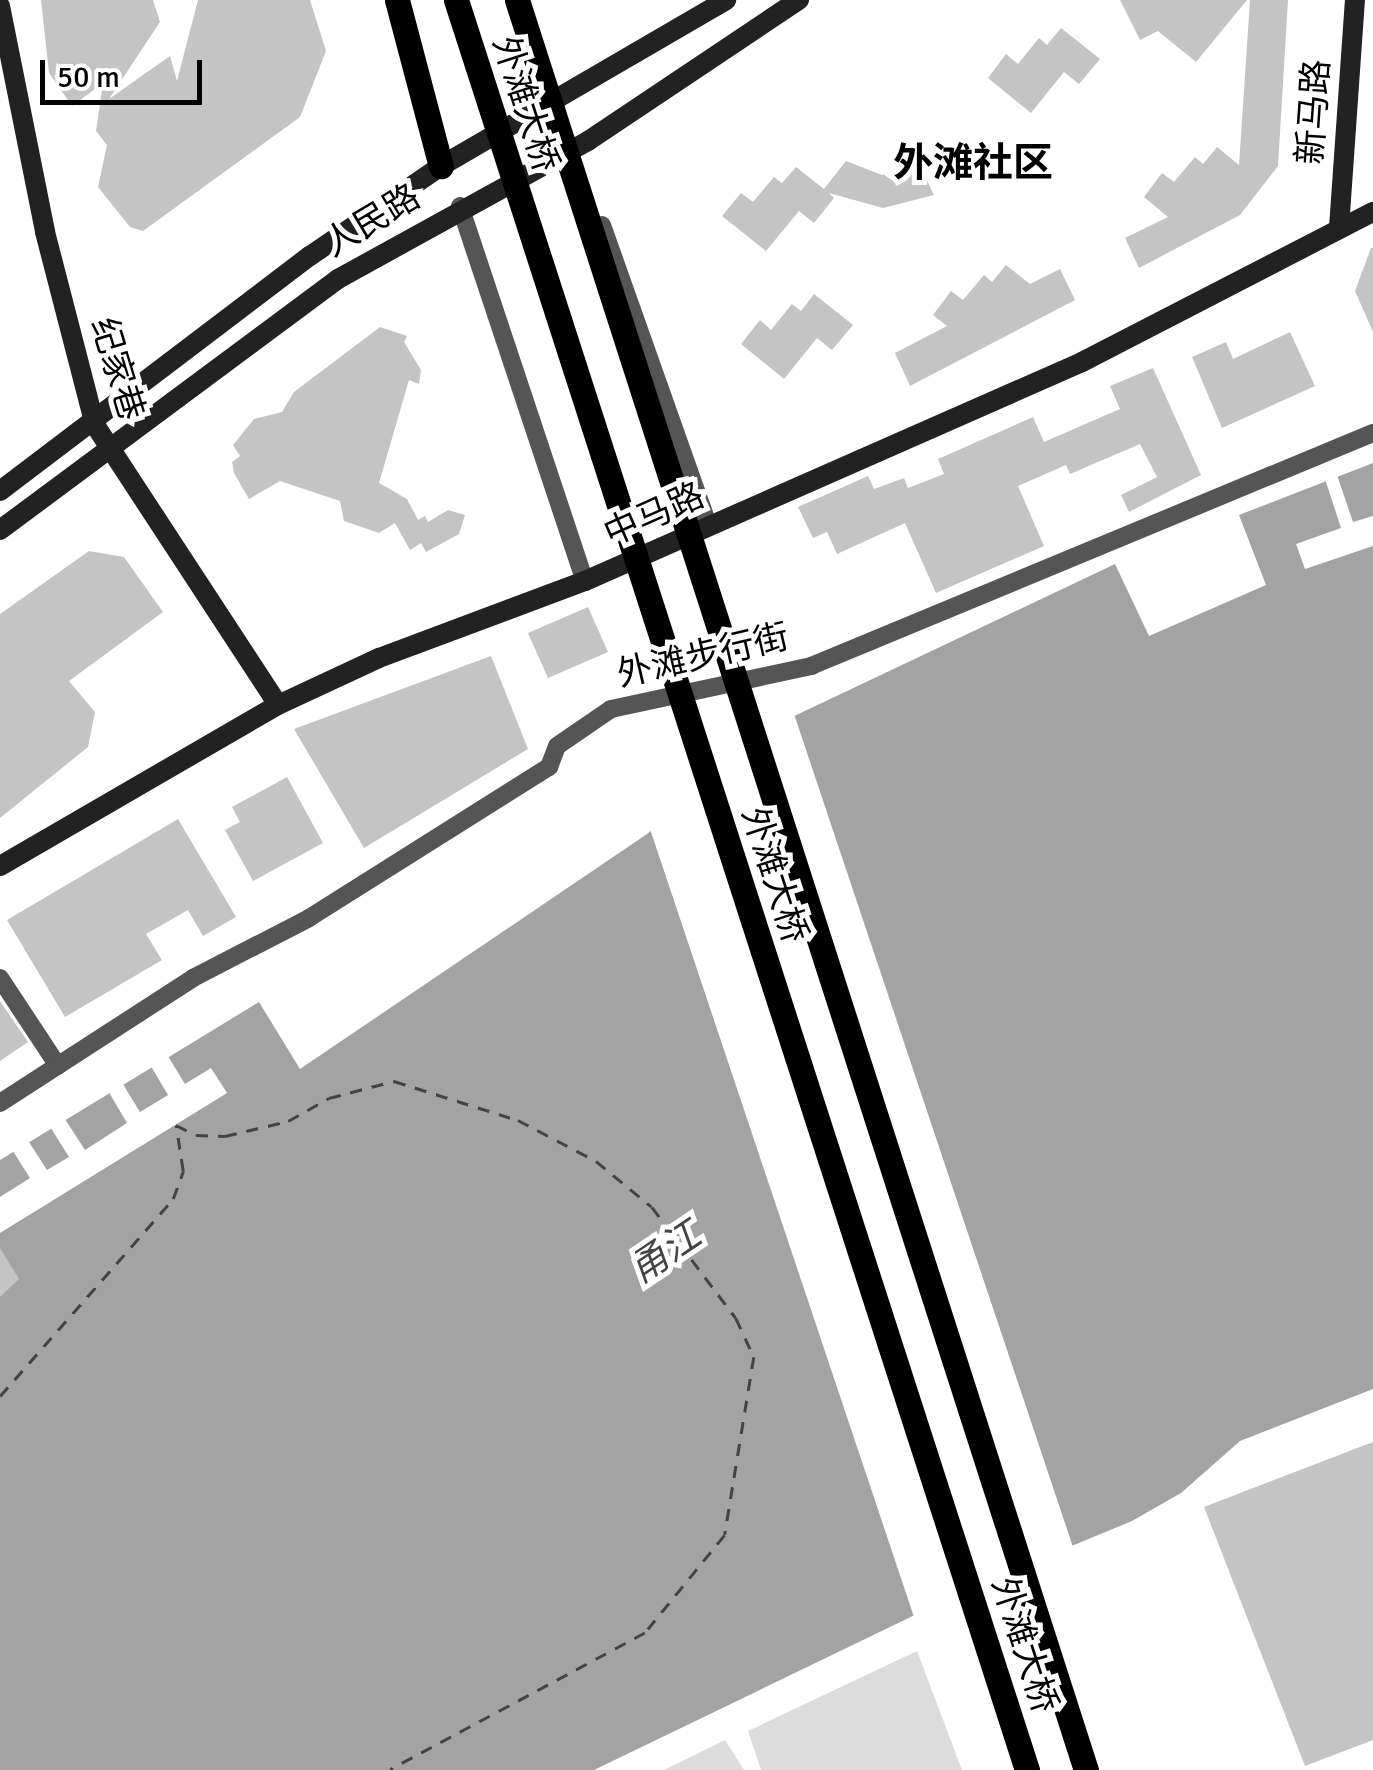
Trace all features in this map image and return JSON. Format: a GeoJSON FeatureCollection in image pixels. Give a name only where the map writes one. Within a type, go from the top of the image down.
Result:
{"type":"FeatureCollection","features":[{"type":"Feature","properties":{"kind":"main road"},"geometry":{"type":"LineString","coordinates":[[397,0],[441,166]]}},
{"type":"Feature","properties":{"kind":"main road","name":"外滩大桥"},"geometry":{"type":"LineString","coordinates":[[456,0],[1027,1770]]}},
{"type":"Feature","properties":{"kind":"main road","name":"外滩大桥"},"geometry":{"type":"LineString","coordinates":[[517,0],[1086,1770]]}},
{"type":"Feature","properties":{"kind":"main road"},"geometry":{"type":"LineString","coordinates":[[532,0],[564,91]]}},
{"type":"Feature","properties":{"kind":"street","name":"人民路"},"geometry":{"type":"LineString","coordinates":[[0,492],[95,425],[310,256],[441,166],[726,0]]}},
{"type":"Feature","properties":{"kind":"street","name":"人民路"},"geometry":{"type":"LineString","coordinates":[[0,530],[338,279],[460,206],[574,148],[799,0]]}},
{"type":"Feature","properties":{"kind":"street","name":"新马路"},"geometry":{"type":"LineString","coordinates":[[1338,228],[1355,0]]}},
{"type":"Feature","properties":{"kind":"street","name":"纪家巷"},"geometry":{"type":"LineString","coordinates":[[0,6],[45,232],[95,425],[278,705]]}},
{"type":"Feature","properties":{"kind":"street"},"geometry":{"type":"LineString","coordinates":[[574,148],[709,526]]}},
{"type":"Feature","properties":{"kind":"street"},"geometry":{"type":"LineString","coordinates":[[460,206],[585,581]]}},
{"type":"Feature","properties":{"kind":"street","name":"中马路"},"geometry":{"type":"LineString","coordinates":[[0,866],[278,705],[379,658],[585,581],[1082,362],[1373,212]]}},
{"type":"Feature","properties":{"kind":"street","name":"外滩步行街"},"geometry":{"type":"LineString","coordinates":[[0,1102],[548,766],[557,746],[610,709],[811,666],[1373,433]]}},
{"type":"Feature","properties":{"kind":"street"},"geometry":{"type":"LineString","coordinates":[[0,978],[58,1066]]}},
{"type":"Feature","properties":{"kind":"shaded area"},"geometry":{"type":"Polygon","coordinates":[[[917,1651],[962,1770],[761,1770],[748,1731],[917,1651]]]}},
{"type":"Feature","properties":{"kind":"shaded area"},"geometry":{"type":"Polygon","coordinates":[[[725,1740],[744,1770],[664,1770],[725,1740]]]}},
{"type":"Feature","properties":{"kind":"water","name":"甬江"},"geometry":{"type":"Polygon","coordinates":[[[1373,463],[1373,1389],[1240,1441],[1181,1493],[1132,1521],[975,1586],[594,1770],[0,1770],[0,1160],[259,1002],[300,1069],[647,834],[788,719],[1115,564],[1149,636],[1266,585],[1239,515],[1373,463]]]}},
{"type":"Feature","properties":{"kind":"pier"},"geometry":{"type":"Polygon","coordinates":[[[1336,472],[1353,522],[1373,516],[1373,546],[1305,569],[1296,544],[1341,528],[1324,476],[1336,472]]]}},
{"type":"Feature","properties":{"kind":"pier"},"geometry":{"type":"Polygon","coordinates":[[[793,711],[1074,1550],[915,1620],[649,826],[793,711]]]}},
{"type":"Feature","properties":{"kind":"pier"},"geometry":{"type":"Polygon","coordinates":[[[166,1053],[185,1084],[211,1068],[227,1093],[0,1233],[0,1197],[30,1178],[11,1148],[27,1139],[47,1170],[69,1157],[49,1125],[63,1116],[85,1150],[127,1123],[107,1089],[121,1081],[140,1112],[168,1095],[149,1063],[166,1053]]]}},
{"type":"Feature","properties":{"kind":"building"},"geometry":{"type":"Polygon","coordinates":[[[41,0],[153,0],[160,22],[109,99],[170,56],[177,81],[198,0],[310,0],[326,51],[300,117],[143,231],[130,227],[98,187],[107,145],[96,131],[103,83],[72,106],[49,73],[41,0]]]}},
{"type":"Feature","properties":{"kind":"building"},"geometry":{"type":"Polygon","coordinates":[[[1120,0],[1247,0],[1196,62],[1158,31],[1140,40],[1120,0]]]}},
{"type":"Feature","properties":{"kind":"building"},"geometry":{"type":"Polygon","coordinates":[[[1250,0],[1288,0],[1278,166],[1240,215],[1139,268],[1125,238],[1168,217],[1144,197],[1162,173],[1174,182],[1195,157],[1203,164],[1217,147],[1239,165],[1250,0]]]}},
{"type":"Feature","properties":{"kind":"building"},"geometry":{"type":"Polygon","coordinates":[[[1061,28],[1100,59],[1079,84],[1064,72],[1031,113],[988,78],[1006,54],[1018,64],[1039,38],[1047,45],[1061,28]]]}},
{"type":"Feature","properties":{"kind":"building"},"geometry":{"type":"Polygon","coordinates":[[[846,161],[882,175],[920,167],[934,195],[883,208],[829,193],[834,198],[814,223],[799,211],[766,251],[722,216],[741,193],[753,202],[774,177],[782,183],[796,167],[824,189],[846,161]]]}},
{"type":"Feature","properties":{"kind":"building"},"geometry":{"type":"Polygon","coordinates":[[[1373,248],[1373,332],[1355,291],[1373,248]]]}},
{"type":"Feature","properties":{"kind":"building"},"geometry":{"type":"Polygon","coordinates":[[[1006,265],[1030,284],[1060,269],[1075,300],[910,386],[895,353],[947,326],[933,315],[951,291],[963,300],[984,275],[992,282],[1006,265]]]}},
{"type":"Feature","properties":{"kind":"building"},"geometry":{"type":"Polygon","coordinates":[[[814,294],[853,325],[832,350],[817,338],[784,379],[741,344],[760,320],[771,330],[792,304],[801,311],[814,294]]]}},
{"type":"Feature","properties":{"kind":"building"},"geometry":{"type":"Polygon","coordinates":[[[380,327],[407,336],[404,342],[421,370],[419,384],[409,380],[379,483],[407,499],[418,520],[425,516],[428,522],[448,510],[465,515],[459,534],[426,552],[421,543],[410,550],[395,523],[379,533],[344,521],[340,501],[280,481],[249,499],[234,473],[232,462],[240,456],[233,445],[254,419],[282,412],[294,392],[380,327]]]}},
{"type":"Feature","properties":{"kind":"building"},"geometry":{"type":"Polygon","coordinates":[[[1290,332],[1315,386],[1222,428],[1192,357],[1226,342],[1233,359],[1290,332]]]}},
{"type":"Feature","properties":{"kind":"building"},"geometry":{"type":"Polygon","coordinates":[[[1153,368],[1201,475],[1129,512],[1121,495],[1157,477],[1140,444],[1070,474],[1066,465],[1018,486],[1044,546],[936,593],[905,523],[837,554],[827,532],[813,538],[798,507],[868,476],[874,489],[904,478],[908,488],[944,474],[938,459],[1033,417],[1044,442],[1120,409],[1110,386],[1153,368]]]}},
{"type":"Feature","properties":{"kind":"building"},"geometry":{"type":"Polygon","coordinates":[[[89,551],[124,557],[163,612],[69,681],[95,712],[88,747],[0,818],[0,614],[89,551]]]}},
{"type":"Feature","properties":{"kind":"building"},"geometry":{"type":"Polygon","coordinates":[[[588,607],[608,652],[548,678],[528,633],[588,607]]]}},
{"type":"Feature","properties":{"kind":"building"},"geometry":{"type":"Polygon","coordinates":[[[491,656],[528,749],[364,848],[294,729],[491,656]]]}},
{"type":"Feature","properties":{"kind":"building"},"geometry":{"type":"Polygon","coordinates":[[[287,777],[323,843],[253,881],[225,830],[240,822],[232,807],[287,777]]]}},
{"type":"Feature","properties":{"kind":"building"},"geometry":{"type":"Polygon","coordinates":[[[178,819],[236,917],[203,936],[188,910],[146,934],[162,960],[65,1017],[7,920],[178,819]]]}},
{"type":"Feature","properties":{"kind":"building"},"geometry":{"type":"Polygon","coordinates":[[[0,1001],[28,1042],[0,1061],[0,1001]]]}},
{"type":"Feature","properties":{"kind":"building"},"geometry":{"type":"Polygon","coordinates":[[[0,1248],[19,1279],[0,1297],[0,1248]]]}},
{"type":"Feature","properties":{"kind":"building"},"geometry":{"type":"Polygon","coordinates":[[[1373,1442],[1373,1740],[1305,1766],[1204,1507],[1373,1442]]]}},
{"type":"Feature","properties":{"kind":"ferry route"},"geometry":{"type":"LineString","coordinates":[[176,1125],[196,1135],[225,1136],[288,1121],[329,1098],[394,1081],[518,1120],[596,1161],[652,1207],[736,1318],[754,1357],[725,1535],[645,1633],[390,1770]]}},
{"type":"Feature","properties":{"kind":"ferry route"},"geometry":{"type":"LineString","coordinates":[[0,1396],[173,1199],[183,1171],[176,1126]]}},
{"type":"Feature","properties":{"kind":"district","name":"外滩社区"},"geometry":{"type":"Point","coordinates":[973,163]}}]}
